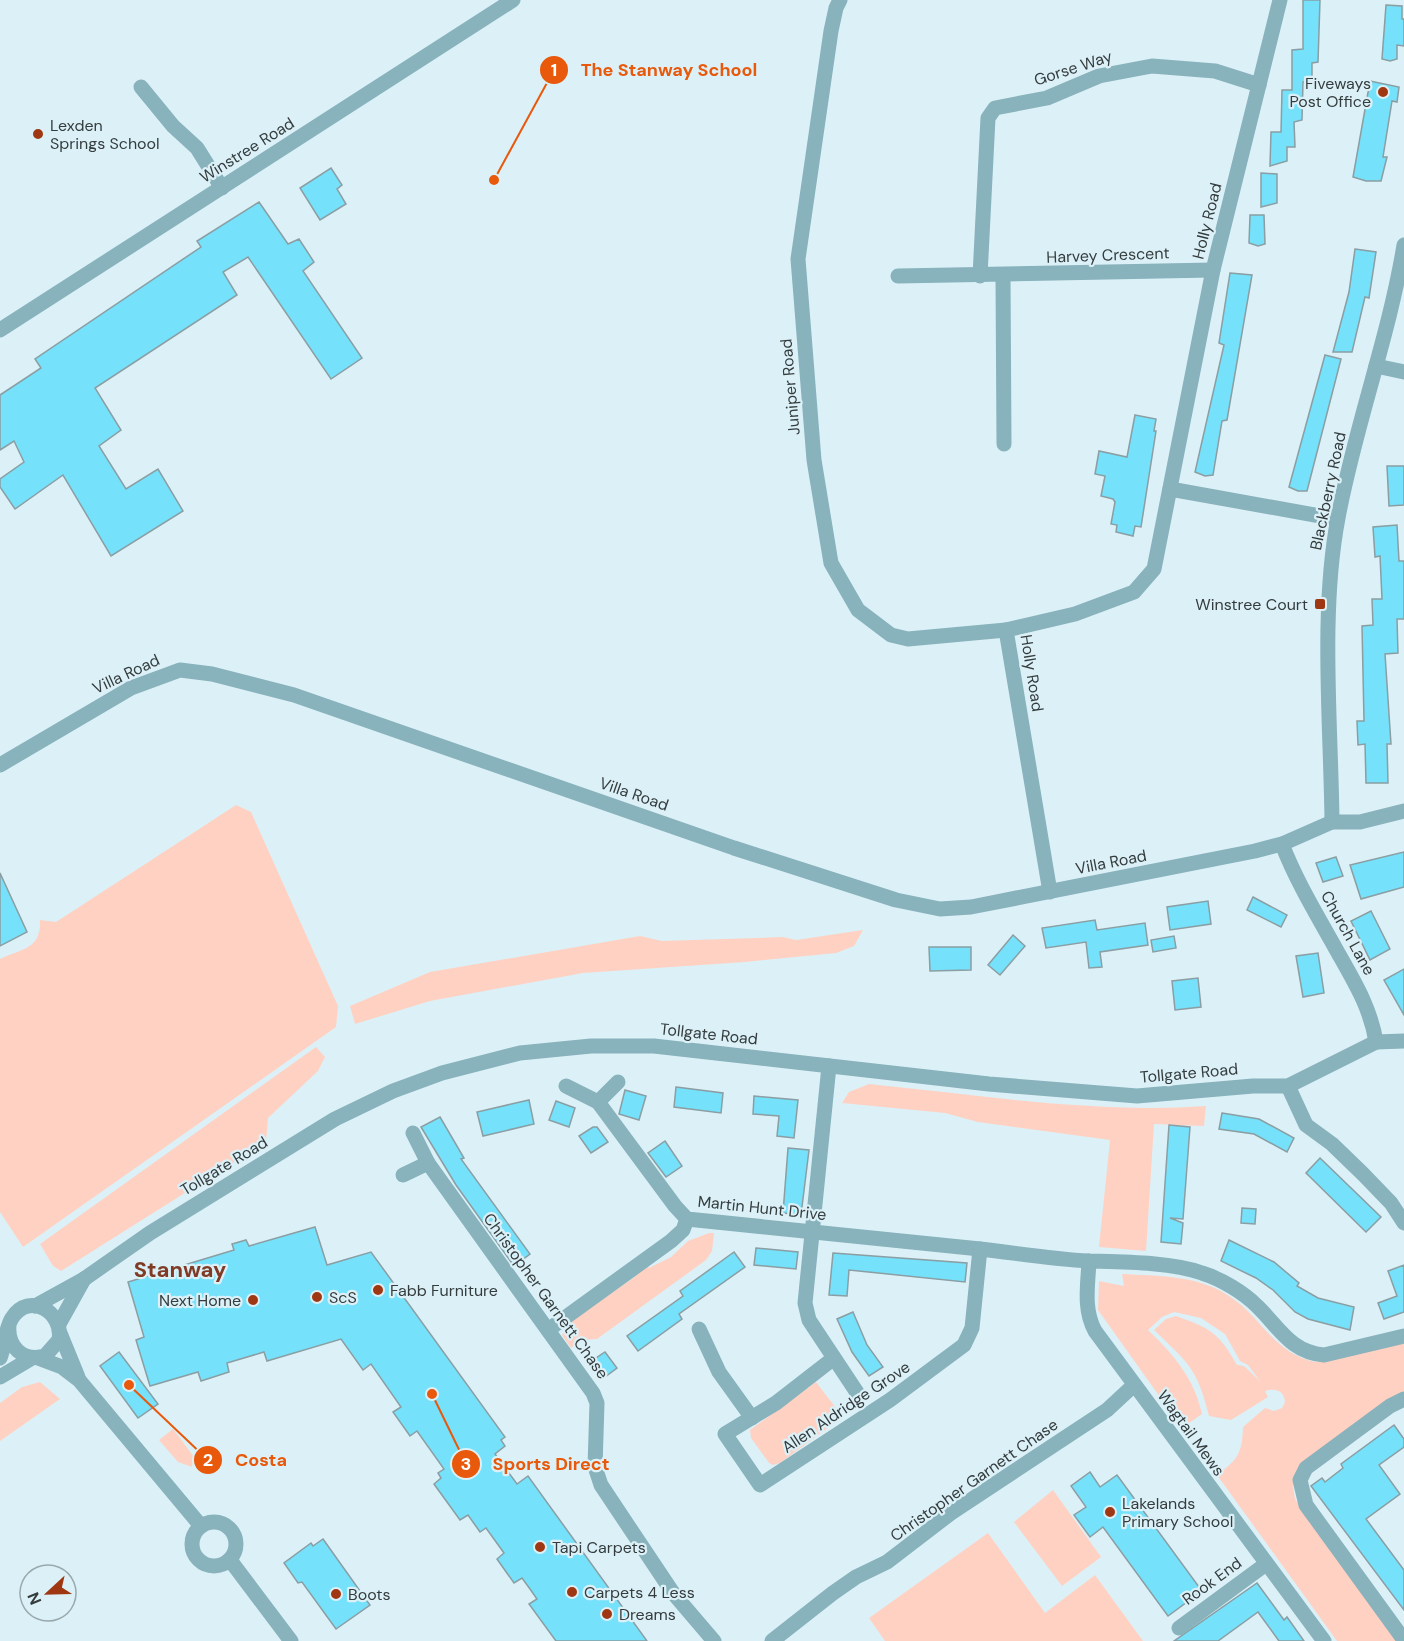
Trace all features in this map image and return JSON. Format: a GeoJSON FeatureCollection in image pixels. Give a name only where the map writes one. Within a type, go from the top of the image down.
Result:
{"type":"FeatureCollection","features":[{"type":"Feature","properties":{"kind":"street","name":"Juniper Road"},"geometry":{"type":"LineString","coordinates":[[840,0],[831,31],[798,259],[814,460],[831,563],[858,610],[891,635],[908,639],[1006,630]]}},
{"type":"Feature","properties":{"kind":"street","name":"Holly Road"},"geometry":{"type":"LineString","coordinates":[[1050,892],[1006,630],[1075,614],[1134,592],[1154,569],[1213,270],[1280,0]]}},
{"type":"Feature","properties":{"kind":"street","name":"Winstree Road"},"geometry":{"type":"LineString","coordinates":[[0,330],[222,188],[505,2]]}},
{"type":"Feature","properties":{"kind":"street","name":"Gorse Way"},"geometry":{"type":"LineString","coordinates":[[980,276],[988,118],[995,108],[1047,98],[1100,76],[1152,66],[1215,71],[1259,85]]}},
{"type":"Feature","properties":{"kind":"street"},"geometry":{"type":"LineString","coordinates":[[141,87],[173,126],[196,148],[222,188]]}},
{"type":"Feature","properties":{"kind":"street","name":"Blackberry Road"},"geometry":{"type":"LineString","coordinates":[[1332,822],[1329,615],[1332,555],[1338,519],[1404,245]]}},
{"type":"Feature","properties":{"kind":"street","name":"Harvey Crescent"},"geometry":{"type":"LineString","coordinates":[[898,276],[1003,276],[1213,270]]}},
{"type":"Feature","properties":{"kind":"street"},"geometry":{"type":"LineString","coordinates":[[1003,276],[1004,444]]}},
{"type":"Feature","properties":{"kind":"street"},"geometry":{"type":"LineString","coordinates":[[1376,366],[1404,372]]}},
{"type":"Feature","properties":{"kind":"street"},"geometry":{"type":"LineString","coordinates":[[1170,489],[1338,519]]}},
{"type":"Feature","properties":{"kind":"street","name":"Villa Road"},"geometry":{"type":"LineString","coordinates":[[0,765],[131,688],[180,670],[212,674],[294,695],[734,848],[911,904],[940,909],[971,907],[1050,892],[1282,844],[1332,822]]}},
{"type":"Feature","properties":{"kind":"street"},"geometry":{"type":"LineString","coordinates":[[1332,822],[1360,822],[1404,811]]}},
{"type":"Feature","properties":{"kind":"street","name":"Church Lane"},"geometry":{"type":"LineString","coordinates":[[1282,844],[1292,869],[1356,982],[1372,1016],[1376,1042]]}},
{"type":"Feature","properties":{"kind":"street"},"geometry":{"type":"LineString","coordinates":[[1376,1042],[1404,1041]]}},
{"type":"Feature","properties":{"kind":"street","name":"Tollgate Road"},"geometry":{"type":"LineString","coordinates":[[9,1325],[18,1311],[35,1306],[84,1279],[150,1233],[335,1119],[393,1091],[472,1063],[563,1047],[623,1045],[711,1052],[989,1084],[1137,1096],[1254,1086],[1288,1086],[1376,1042]]}},
{"type":"Feature","properties":{"kind":"street"},"geometry":{"type":"LineString","coordinates":[[829,1066],[805,1303],[809,1320],[858,1394]]}},
{"type":"Feature","properties":{"kind":"street"},"geometry":{"type":"LineString","coordinates":[[598,1102],[618,1082]]}},
{"type":"Feature","properties":{"kind":"street","name":"Martin Hunt Drive"},"geometry":{"type":"LineString","coordinates":[[566,1086],[598,1102],[687,1219],[1089,1261],[1120,1261],[1202,1273],[1255,1303],[1285,1338],[1297,1348],[1310,1354],[1324,1355],[1404,1336]]}},
{"type":"Feature","properties":{"kind":"street"},"geometry":{"type":"LineString","coordinates":[[1288,1086],[1305,1125],[1332,1143],[1391,1203],[1404,1223]]}},
{"type":"Feature","properties":{"kind":"street","name":"Christopher Garnett Chase"},"geometry":{"type":"LineString","coordinates":[[413,1133],[428,1162],[593,1393],[597,1403],[595,1467],[601,1485],[673,1593],[714,1641]]}},
{"type":"Feature","properties":{"kind":"street"},"geometry":{"type":"LineString","coordinates":[[403,1175],[428,1162]]}},
{"type":"Feature","properties":{"kind":"street"},"geometry":{"type":"LineString","coordinates":[[549,1330],[671,1241],[683,1230],[687,1219]]}},
{"type":"Feature","properties":{"kind":"street","name":"Allen Aldridge Grove"},"geometry":{"type":"LineString","coordinates":[[834,1358],[776,1402],[725,1434],[760,1485],[890,1400],[964,1345],[972,1328],[980,1249]]}},
{"type":"Feature","properties":{"kind":"street","name":"Wagtail Mews"},"geometry":{"type":"LineString","coordinates":[[1089,1261],[1088,1316],[1095,1331],[1324,1641]]}},
{"type":"Feature","properties":{"kind":"street","name":"Tollgate Road"},"geometry":{"type":"LineString","coordinates":[[0,1377],[51,1352],[84,1279]]}},
{"type":"Feature","properties":{"kind":"street"},"geometry":{"type":"LineString","coordinates":[[35,1306],[50,1311],[60,1329],[79,1380]]}},
{"type":"Feature","properties":{"kind":"street"},"geometry":{"type":"LineString","coordinates":[[9,1325],[9,1340],[13,1347],[25,1356],[62,1367],[79,1380],[201,1526]]}},
{"type":"Feature","properties":{"kind":"street"},"geometry":{"type":"LineString","coordinates":[[0,1358],[9,1325]]}},
{"type":"Feature","properties":{"kind":"street"},"geometry":{"type":"LineString","coordinates":[[699,1329],[719,1372],[752,1418]]}},
{"type":"Feature","properties":{"kind":"street","name":"Christopher Garnett Chase"},"geometry":{"type":"LineString","coordinates":[[772,1641],[856,1577],[887,1562],[951,1513],[1107,1410],[1134,1385]]}},
{"type":"Feature","properties":{"kind":"street"},"geometry":{"type":"LineString","coordinates":[[1404,1399],[1390,1406],[1306,1468],[1300,1480],[1306,1505],[1404,1640]]}},
{"type":"Feature","properties":{"kind":"street"},"geometry":{"type":"LineString","coordinates":[[216,1522],[231,1530],[236,1545],[230,1560],[218,1566],[210,1566],[197,1559],[192,1542],[201,1526],[216,1522]]}},
{"type":"Feature","properties":{"kind":"street"},"geometry":{"type":"LineString","coordinates":[[230,1560],[291,1641]]}},
{"type":"Feature","properties":{"kind":"street","name":"Rook End"},"geometry":{"type":"LineString","coordinates":[[1179,1628],[1266,1564]]}},
{"type":"Feature","properties":{"kind":"shaded area"},"geometry":{"type":"Polygon","coordinates":[[[236,805],[251,812],[338,1006],[336,1027],[23,1247],[0,1212],[0,959],[34,942],[40,930],[40,920],[56,922],[236,805]]]}},
{"type":"Feature","properties":{"kind":"shaded area"},"geometry":{"type":"Polygon","coordinates":[[[863,930],[854,946],[836,953],[745,962],[583,973],[430,1001],[355,1024],[350,1006],[430,972],[640,936],[662,941],[783,937],[796,940],[863,930]]]}},
{"type":"Feature","properties":{"kind":"shaded area"},"geometry":{"type":"Polygon","coordinates":[[[316,1047],[325,1057],[318,1071],[268,1118],[266,1142],[61,1271],[53,1266],[40,1244],[316,1047]]]}},
{"type":"Feature","properties":{"kind":"shaded area"},"geometry":{"type":"Polygon","coordinates":[[[869,1084],[1080,1105],[1164,1108],[1206,1106],[1204,1126],[1154,1124],[1146,1251],[1099,1247],[1110,1140],[978,1122],[945,1113],[842,1103],[849,1092],[869,1084]]]}},
{"type":"Feature","properties":{"kind":"shaded area"},"geometry":{"type":"Polygon","coordinates":[[[714,1233],[712,1251],[706,1260],[597,1339],[582,1340],[571,1348],[562,1335],[567,1324],[636,1276],[646,1263],[649,1268],[671,1257],[688,1241],[714,1233]]]}},
{"type":"Feature","properties":{"kind":"shaded area"},"geometry":{"type":"Polygon","coordinates":[[[1122,1274],[1191,1280],[1217,1289],[1241,1305],[1288,1351],[1315,1362],[1404,1336],[1404,1394],[1296,1472],[1293,1486],[1295,1499],[1399,1641],[1337,1641],[1217,1475],[1238,1455],[1243,1427],[1265,1408],[1274,1411],[1282,1408],[1285,1402],[1281,1392],[1265,1391],[1268,1397],[1231,1420],[1209,1416],[1196,1377],[1184,1359],[1154,1330],[1166,1319],[1176,1316],[1205,1328],[1219,1339],[1237,1365],[1244,1366],[1260,1381],[1248,1365],[1240,1361],[1225,1334],[1201,1318],[1174,1312],[1162,1317],[1148,1330],[1182,1368],[1194,1389],[1202,1414],[1182,1428],[1098,1310],[1099,1281],[1124,1286],[1122,1274]]]}},
{"type":"Feature","properties":{"kind":"shaded area"},"geometry":{"type":"Polygon","coordinates":[[[40,1382],[60,1399],[0,1441],[0,1403],[22,1387],[40,1382]]]}},
{"type":"Feature","properties":{"kind":"shaded area"},"geometry":{"type":"Polygon","coordinates":[[[816,1382],[839,1412],[840,1419],[780,1463],[773,1465],[769,1463],[751,1438],[750,1430],[816,1382]]]}},
{"type":"Feature","properties":{"kind":"shaded area"},"geometry":{"type":"Polygon","coordinates":[[[173,1429],[194,1457],[192,1467],[178,1462],[159,1440],[173,1429]]]}},
{"type":"Feature","properties":{"kind":"shaded area"},"geometry":{"type":"Polygon","coordinates":[[[1053,1490],[1101,1557],[1062,1586],[1014,1522],[1053,1490]]]}},
{"type":"Feature","properties":{"kind":"shaded area"},"geometry":{"type":"Polygon","coordinates":[[[988,1533],[1045,1613],[1095,1575],[1143,1641],[885,1641],[869,1618],[988,1533]]]}},
{"type":"Feature","properties":{"kind":"building"},"geometry":{"type":"Polygon","coordinates":[[[1303,0],[1320,0],[1318,62],[1312,63],[1312,81],[1303,82],[1302,120],[1294,122],[1295,147],[1287,147],[1287,161],[1270,166],[1271,132],[1281,132],[1282,90],[1292,90],[1292,50],[1303,49],[1303,0]]]}},
{"type":"Feature","properties":{"kind":"building"},"geometry":{"type":"Polygon","coordinates":[[[1386,5],[1402,6],[1402,19],[1404,19],[1404,46],[1397,45],[1397,59],[1390,61],[1382,59],[1386,5]]]}},
{"type":"Feature","properties":{"kind":"building"},"geometry":{"type":"Polygon","coordinates":[[[1370,81],[1399,87],[1397,102],[1392,101],[1383,157],[1387,157],[1381,181],[1366,181],[1353,177],[1370,81]]]}},
{"type":"Feature","properties":{"kind":"building"},"geometry":{"type":"Polygon","coordinates":[[[331,168],[342,185],[337,189],[346,204],[320,220],[300,188],[331,168]]]}},
{"type":"Feature","properties":{"kind":"building"},"geometry":{"type":"Polygon","coordinates":[[[1261,173],[1277,174],[1277,203],[1261,207],[1261,173]]]}},
{"type":"Feature","properties":{"kind":"building"},"geometry":{"type":"Polygon","coordinates":[[[259,202],[288,244],[299,239],[314,262],[303,271],[362,358],[331,379],[248,257],[223,272],[237,295],[95,388],[121,430],[99,446],[126,489],[158,469],[183,511],[111,556],[63,475],[15,509],[0,487],[0,479],[24,462],[14,441],[0,450],[0,395],[41,368],[35,359],[201,247],[197,241],[259,202]]]}},
{"type":"Feature","properties":{"kind":"building"},"geometry":{"type":"Polygon","coordinates":[[[1250,215],[1264,215],[1265,244],[1258,246],[1249,243],[1250,215]]]}},
{"type":"Feature","properties":{"kind":"building"},"geometry":{"type":"Polygon","coordinates":[[[1355,249],[1376,252],[1369,298],[1365,297],[1352,352],[1333,352],[1349,292],[1355,249]]]}},
{"type":"Feature","properties":{"kind":"building"},"geometry":{"type":"Polygon","coordinates":[[[1230,273],[1252,275],[1227,420],[1222,421],[1213,475],[1205,476],[1195,472],[1224,345],[1219,343],[1230,273]]]}},
{"type":"Feature","properties":{"kind":"building"},"geometry":{"type":"Polygon","coordinates":[[[1325,355],[1341,359],[1307,491],[1298,491],[1289,487],[1325,355]]]}},
{"type":"Feature","properties":{"kind":"building"},"geometry":{"type":"Polygon","coordinates":[[[1135,415],[1156,419],[1154,431],[1156,431],[1141,527],[1135,526],[1133,536],[1116,532],[1117,525],[1111,524],[1115,502],[1113,499],[1101,496],[1105,476],[1095,474],[1099,451],[1127,457],[1135,415]]]}},
{"type":"Feature","properties":{"kind":"building"},"geometry":{"type":"Polygon","coordinates":[[[1387,466],[1404,466],[1404,505],[1389,506],[1387,466]]]}},
{"type":"Feature","properties":{"kind":"building"},"geometry":{"type":"Polygon","coordinates":[[[1397,525],[1399,561],[1404,561],[1404,619],[1397,619],[1398,653],[1385,654],[1391,744],[1387,744],[1388,783],[1366,783],[1365,744],[1358,745],[1357,721],[1364,721],[1362,626],[1373,625],[1372,599],[1382,599],[1380,556],[1375,557],[1373,527],[1397,525]]]}},
{"type":"Feature","properties":{"kind":"building"},"geometry":{"type":"Polygon","coordinates":[[[1404,852],[1404,887],[1361,899],[1350,865],[1404,852]]]}},
{"type":"Feature","properties":{"kind":"building"},"geometry":{"type":"Polygon","coordinates":[[[1336,857],[1343,876],[1323,882],[1316,863],[1336,857]]]}},
{"type":"Feature","properties":{"kind":"building"},"geometry":{"type":"Polygon","coordinates":[[[0,873],[27,932],[0,946],[0,873]]]}},
{"type":"Feature","properties":{"kind":"building"},"geometry":{"type":"Polygon","coordinates":[[[1253,897],[1287,915],[1281,927],[1247,910],[1253,897]]]}},
{"type":"Feature","properties":{"kind":"building"},"geometry":{"type":"Polygon","coordinates":[[[1208,901],[1211,924],[1170,930],[1167,907],[1208,901]]]}},
{"type":"Feature","properties":{"kind":"building"},"geometry":{"type":"Polygon","coordinates":[[[1371,911],[1390,949],[1370,960],[1351,921],[1371,911]]]}},
{"type":"Feature","properties":{"kind":"building"},"geometry":{"type":"Polygon","coordinates":[[[1095,920],[1097,930],[1145,923],[1148,945],[1100,952],[1102,967],[1089,968],[1086,942],[1046,948],[1042,928],[1095,920]]]}},
{"type":"Feature","properties":{"kind":"building"},"geometry":{"type":"Polygon","coordinates":[[[1013,935],[1025,946],[1000,975],[988,965],[1013,935]]]}},
{"type":"Feature","properties":{"kind":"building"},"geometry":{"type":"Polygon","coordinates":[[[1174,936],[1176,948],[1153,952],[1151,940],[1174,936]]]}},
{"type":"Feature","properties":{"kind":"building"},"geometry":{"type":"Polygon","coordinates":[[[929,947],[971,947],[971,970],[930,971],[929,947]]]}},
{"type":"Feature","properties":{"kind":"building"},"geometry":{"type":"Polygon","coordinates":[[[1318,953],[1324,993],[1303,997],[1296,956],[1318,953]]]}},
{"type":"Feature","properties":{"kind":"building"},"geometry":{"type":"Polygon","coordinates":[[[1404,969],[1404,1015],[1384,980],[1404,969]]]}},
{"type":"Feature","properties":{"kind":"building"},"geometry":{"type":"Polygon","coordinates":[[[1198,978],[1201,1007],[1175,1010],[1172,981],[1198,978]]]}},
{"type":"Feature","properties":{"kind":"building"},"geometry":{"type":"Polygon","coordinates":[[[676,1087],[723,1093],[721,1113],[674,1107],[676,1087]]]}},
{"type":"Feature","properties":{"kind":"building"},"geometry":{"type":"Polygon","coordinates":[[[625,1090],[646,1096],[639,1120],[619,1114],[625,1090]]]}},
{"type":"Feature","properties":{"kind":"building"},"geometry":{"type":"Polygon","coordinates":[[[754,1096],[798,1100],[794,1138],[777,1136],[779,1116],[753,1114],[754,1096]]]}},
{"type":"Feature","properties":{"kind":"building"},"geometry":{"type":"Polygon","coordinates":[[[529,1100],[534,1124],[483,1136],[477,1112],[529,1100]]]}},
{"type":"Feature","properties":{"kind":"building"},"geometry":{"type":"Polygon","coordinates":[[[556,1101],[575,1108],[569,1127],[549,1120],[556,1101]]]}},
{"type":"Feature","properties":{"kind":"building"},"geometry":{"type":"Polygon","coordinates":[[[1222,1113],[1259,1119],[1294,1138],[1287,1152],[1254,1134],[1219,1129],[1222,1113]]]}},
{"type":"Feature","properties":{"kind":"building"},"geometry":{"type":"Polygon","coordinates":[[[440,1117],[464,1158],[461,1159],[530,1254],[514,1266],[456,1185],[421,1127],[440,1117]]]}},
{"type":"Feature","properties":{"kind":"building"},"geometry":{"type":"Polygon","coordinates":[[[1169,1125],[1190,1127],[1183,1219],[1170,1218],[1183,1223],[1181,1244],[1161,1242],[1169,1125]]]}},
{"type":"Feature","properties":{"kind":"building"},"geometry":{"type":"Polygon","coordinates":[[[597,1127],[608,1142],[591,1153],[579,1136],[597,1127]]]}},
{"type":"Feature","properties":{"kind":"building"},"geometry":{"type":"Polygon","coordinates":[[[665,1141],[682,1166],[666,1177],[648,1153],[665,1141]]]}},
{"type":"Feature","properties":{"kind":"building"},"geometry":{"type":"Polygon","coordinates":[[[788,1148],[809,1150],[801,1215],[783,1213],[788,1148]]]}},
{"type":"Feature","properties":{"kind":"building"},"geometry":{"type":"Polygon","coordinates":[[[1320,1158],[1381,1217],[1366,1232],[1306,1173],[1320,1158]]]}},
{"type":"Feature","properties":{"kind":"building"},"geometry":{"type":"Polygon","coordinates":[[[1242,1208],[1256,1209],[1255,1224],[1241,1223],[1242,1208]]]}},
{"type":"Feature","properties":{"kind":"building"},"geometry":{"type":"Polygon","coordinates":[[[315,1227],[327,1265],[371,1252],[505,1437],[501,1440],[505,1446],[495,1454],[517,1484],[528,1476],[647,1641],[556,1641],[529,1604],[537,1599],[530,1589],[522,1578],[514,1583],[497,1559],[504,1553],[486,1528],[480,1532],[468,1515],[460,1520],[434,1484],[441,1478],[438,1473],[444,1469],[417,1431],[410,1436],[393,1412],[401,1407],[371,1364],[363,1370],[341,1339],[267,1361],[264,1352],[227,1363],[229,1372],[201,1381],[198,1372],[150,1386],[136,1340],[144,1337],[128,1282],[234,1250],[232,1244],[246,1240],[249,1246],[315,1227]]]}},
{"type":"Feature","properties":{"kind":"building"},"geometry":{"type":"Polygon","coordinates":[[[1229,1240],[1274,1262],[1299,1283],[1297,1286],[1318,1298],[1354,1307],[1350,1330],[1308,1319],[1295,1312],[1273,1290],[1256,1278],[1221,1261],[1229,1240]]]}},
{"type":"Feature","properties":{"kind":"building"},"geometry":{"type":"Polygon","coordinates":[[[756,1248],[798,1252],[796,1269],[754,1265],[756,1248]]]}},
{"type":"Feature","properties":{"kind":"building"},"geometry":{"type":"Polygon","coordinates":[[[734,1252],[745,1267],[679,1314],[682,1319],[638,1351],[627,1336],[683,1296],[680,1291],[734,1252]]]}},
{"type":"Feature","properties":{"kind":"building"},"geometry":{"type":"Polygon","coordinates":[[[833,1253],[967,1263],[965,1282],[849,1270],[847,1296],[829,1295],[833,1253]]]}},
{"type":"Feature","properties":{"kind":"building"},"geometry":{"type":"Polygon","coordinates":[[[1404,1265],[1404,1312],[1384,1319],[1378,1303],[1397,1296],[1388,1271],[1404,1265]]]}},
{"type":"Feature","properties":{"kind":"building"},"geometry":{"type":"Polygon","coordinates":[[[853,1312],[867,1345],[883,1367],[869,1376],[852,1352],[837,1319],[853,1312]]]}},
{"type":"Feature","properties":{"kind":"building"},"geometry":{"type":"Polygon","coordinates":[[[119,1352],[158,1404],[138,1418],[100,1366],[119,1352]]]}},
{"type":"Feature","properties":{"kind":"building"},"geometry":{"type":"Polygon","coordinates":[[[605,1352],[617,1368],[605,1377],[593,1360],[605,1352]]]}},
{"type":"Feature","properties":{"kind":"building"},"geometry":{"type":"Polygon","coordinates":[[[1394,1425],[1404,1439],[1404,1447],[1379,1465],[1400,1494],[1366,1519],[1404,1570],[1404,1610],[1311,1486],[1322,1478],[1325,1482],[1343,1468],[1341,1464],[1394,1425]]]}},
{"type":"Feature","properties":{"kind":"building"},"geometry":{"type":"Polygon","coordinates":[[[1090,1472],[1100,1487],[1117,1475],[1202,1591],[1168,1616],[1103,1527],[1090,1537],[1074,1515],[1086,1507],[1071,1486],[1090,1472]]]}},
{"type":"Feature","properties":{"kind":"building","name":"Boots"},"geometry":{"type":"Polygon","coordinates":[[[323,1539],[370,1605],[336,1629],[302,1582],[298,1583],[284,1563],[311,1543],[313,1546],[323,1539]]]}},
{"type":"Feature","properties":{"kind":"building"},"geometry":{"type":"Polygon","coordinates":[[[1257,1583],[1284,1620],[1287,1617],[1304,1641],[1279,1641],[1258,1612],[1218,1641],[1174,1641],[1257,1583]]]}},
{"type":"Feature","properties":{"kind":"place","name":"Fiveways Post Office"},"geometry":{"type":"Point","coordinates":[1383,92]}},
{"type":"Feature","properties":{"kind":"place","name":"Lexden Springs School"},"geometry":{"type":"Point","coordinates":[38,134]}},
{"type":"Feature","properties":{"kind":"place","name":"The Stanway School"},"geometry":{"type":"Point","coordinates":[494,180]}},
{"type":"Feature","properties":{"kind":"place","name":"Winstree Court"},"geometry":{"type":"Point","coordinates":[1320,604]}},
{"type":"Feature","properties":{"kind":"place","name":"Fabb Furniture"},"geometry":{"type":"Point","coordinates":[378,1290]}},
{"type":"Feature","properties":{"kind":"place","name":"ScS"},"geometry":{"type":"Point","coordinates":[317,1297]}},
{"type":"Feature","properties":{"kind":"place","name":"Next Home"},"geometry":{"type":"Point","coordinates":[253,1300]}},
{"type":"Feature","properties":{"kind":"place","name":"Costa"},"geometry":{"type":"Point","coordinates":[129,1385]}},
{"type":"Feature","properties":{"kind":"place","name":"Sports Direct"},"geometry":{"type":"Point","coordinates":[432,1394]}},
{"type":"Feature","properties":{"kind":"place","name":"Lakelands Primary School"},"geometry":{"type":"Point","coordinates":[1110,1512]}},
{"type":"Feature","properties":{"kind":"place","name":"Tapi Carpets"},"geometry":{"type":"Point","coordinates":[540,1547]}},
{"type":"Feature","properties":{"kind":"place","name":"Carpets 4 Less"},"geometry":{"type":"Point","coordinates":[572,1592]}},
{"type":"Feature","properties":{"kind":"place","name":"Boots"},"geometry":{"type":"Point","coordinates":[336,1594]}},
{"type":"Feature","properties":{"kind":"place","name":"Dreams"},"geometry":{"type":"Point","coordinates":[607,1614]}},
{"type":"Feature","properties":{"kind":"district","name":"Stanway"},"geometry":{"type":"Point","coordinates":[180,1269]}}]}
